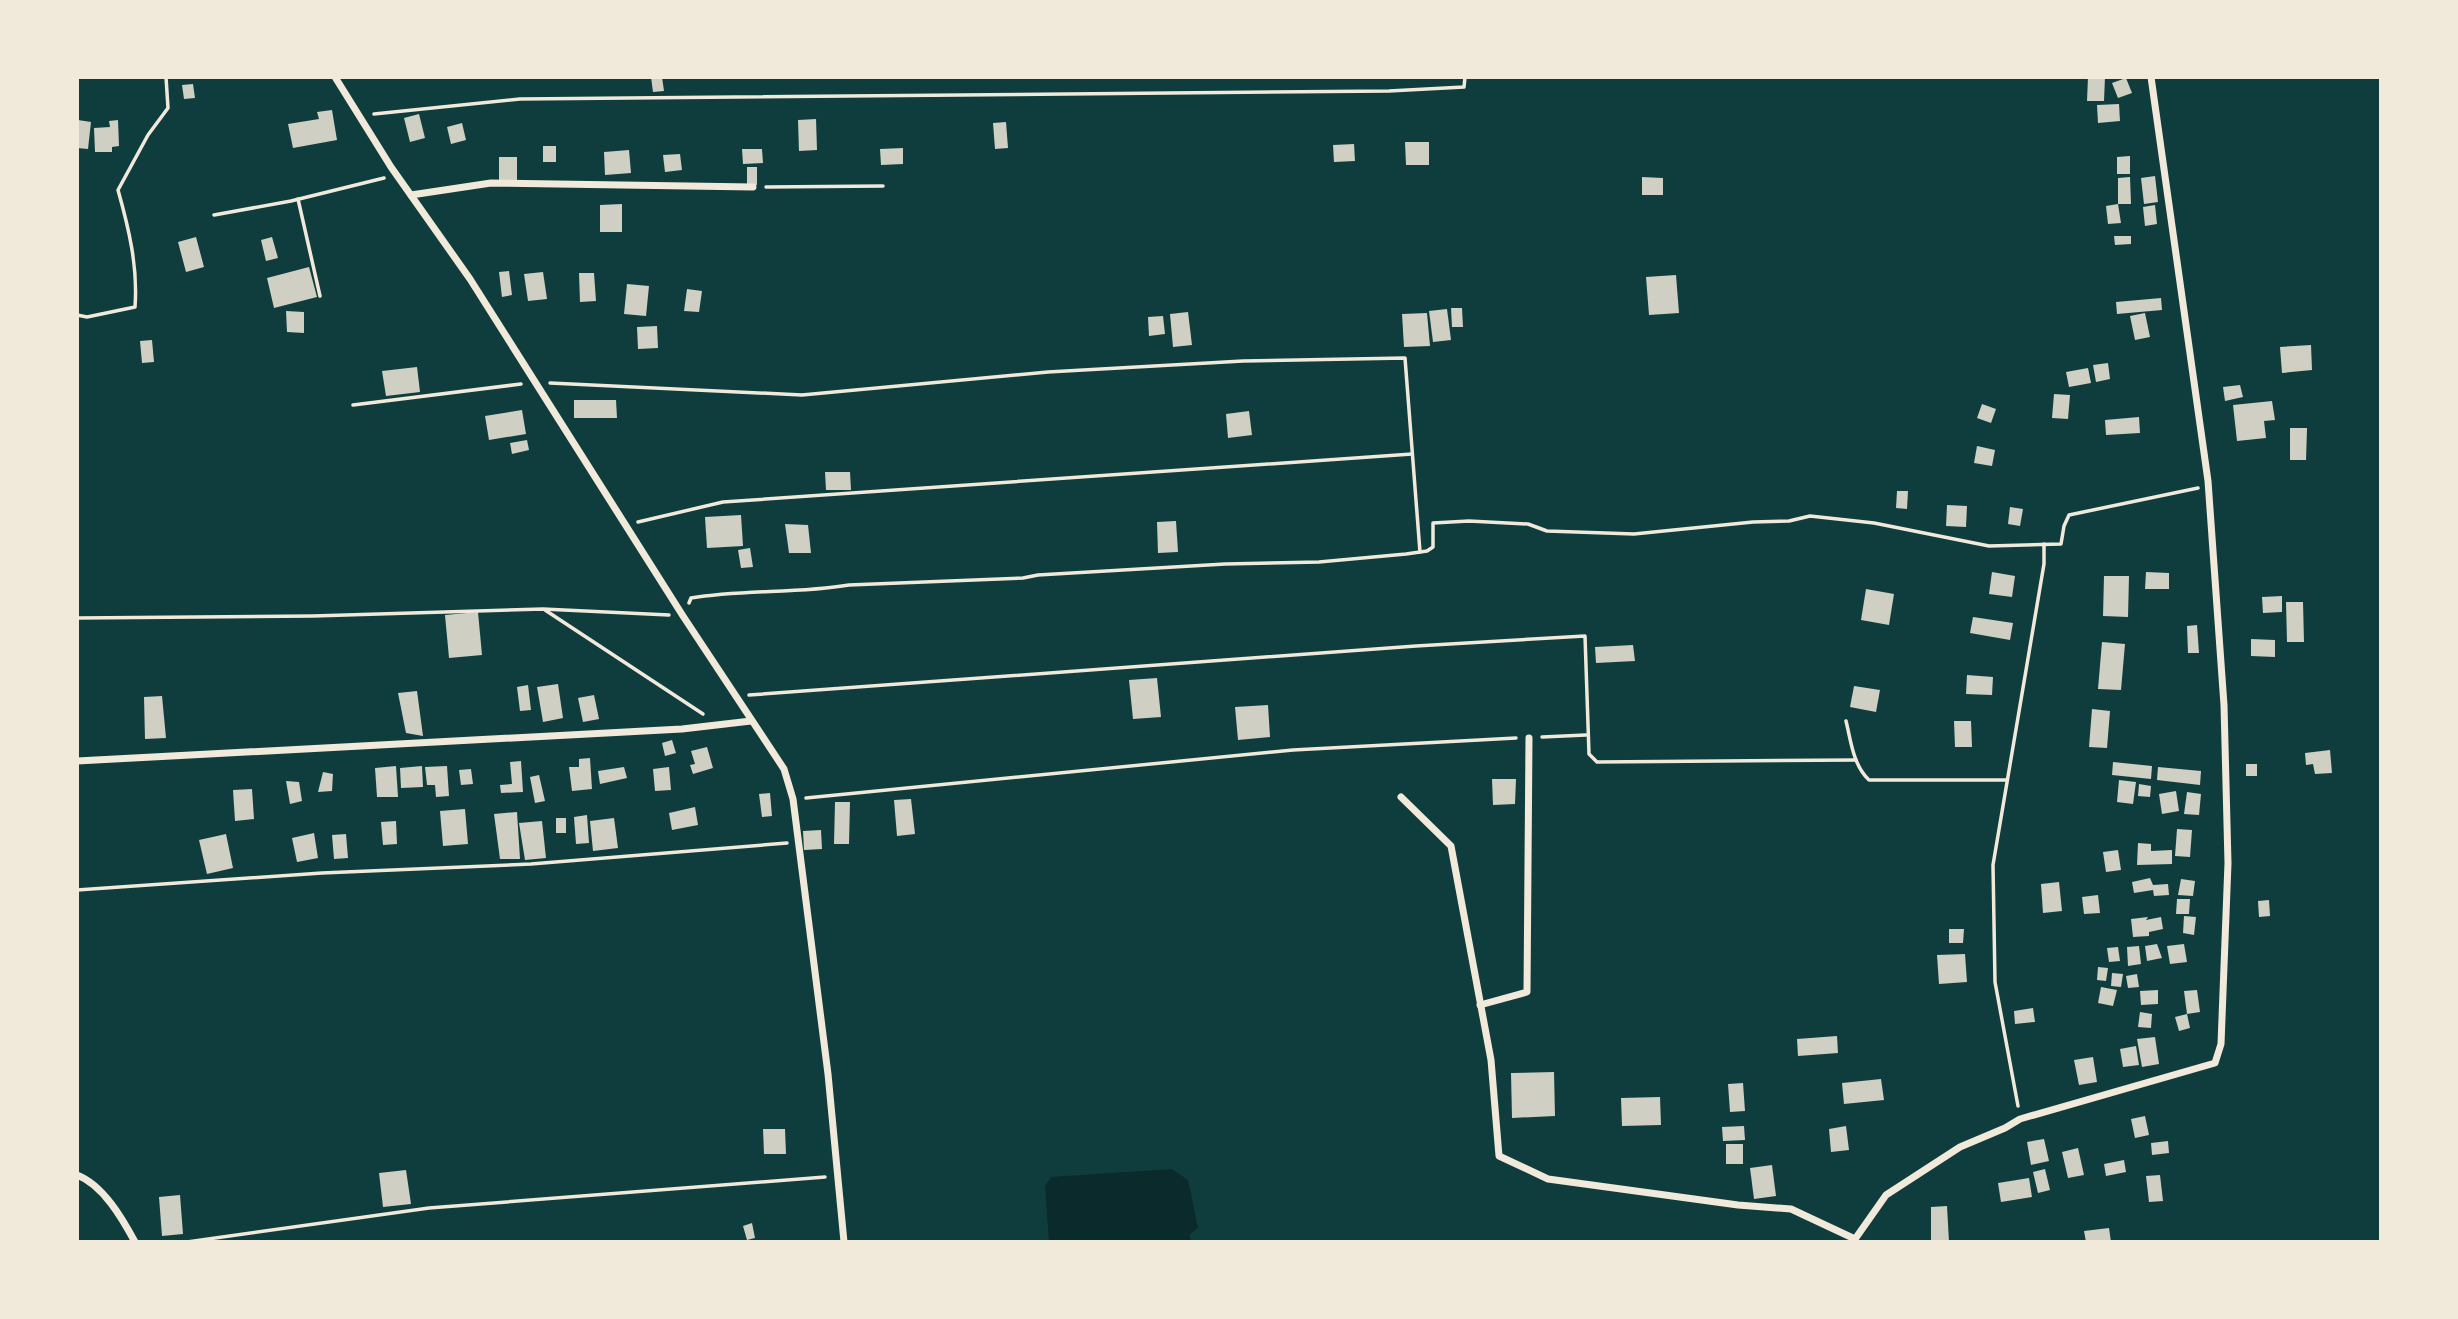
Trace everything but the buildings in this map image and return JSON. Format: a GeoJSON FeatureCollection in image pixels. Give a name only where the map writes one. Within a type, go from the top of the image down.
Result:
{"type":"FeatureCollection","features":[{"type":"Feature","properties":{"kind":"street"},"geometry":{"type":"LineString","coordinates":[[335,77],[396,174],[470,279],[683,616],[784,769],[793,799],[799,842],[826,1060],[844,1242]]}},
{"type":"Feature","properties":{"kind":"street"},"geometry":{"type":"LineString","coordinates":[[1401,797],[1451,846],[1491,1060],[1499,1156],[1548,1179],[1738,1205],[1791,1209],[1854,1241],[1886,1195],[1960,1147],[2020,1119],[2216,1063],[2221,1044],[2227,836],[2224,705],[2208,481],[2151,77]]}},
{"type":"Feature","properties":{"kind":"street"},"geometry":{"type":"LineString","coordinates":[[411,195],[491,183],[752,187]]}},
{"type":"Feature","properties":{"kind":"street"},"geometry":{"type":"LineString","coordinates":[[77,761],[682,729],[751,721]]}},
{"type":"Feature","properties":{"kind":"street"},"geometry":{"type":"LineString","coordinates":[[1480,1005],[1527,992],[1529,737]]}},
{"type":"Feature","properties":{"kind":"street"},"geometry":{"type":"LineString","coordinates":[[77,1175],[85,1178],[106,1196],[135,1242]]}},
{"type":"Feature","properties":{"kind":"path"},"geometry":{"type":"LineString","coordinates":[[77,315],[87,317],[135,307],[136,290],[130,235],[118,190],[148,135],[167,108],[166,77]]}},
{"type":"Feature","properties":{"kind":"path"},"geometry":{"type":"LineString","coordinates":[[359,116],[520,99],[1389,91],[1464,86],[1465,77]]}},
{"type":"Feature","properties":{"kind":"path"},"geometry":{"type":"LineString","coordinates":[[214,215],[298,199],[396,174]]}},
{"type":"Feature","properties":{"kind":"path"},"geometry":{"type":"LineString","coordinates":[[752,187],[883,186]]}},
{"type":"Feature","properties":{"kind":"path"},"geometry":{"type":"LineString","coordinates":[[298,199],[320,296]]}},
{"type":"Feature","properties":{"kind":"path"},"geometry":{"type":"LineString","coordinates":[[353,405],[536,383],[802,395],[1062,372],[1243,361],[1405,358],[1420,552]]}},
{"type":"Feature","properties":{"kind":"path"},"geometry":{"type":"LineString","coordinates":[[626,525],[723,502],[1412,454]]}},
{"type":"Feature","properties":{"kind":"path"},"geometry":{"type":"LineString","coordinates":[[77,618],[313,616],[543,609],[683,616],[691,598],[712,595],[826,589],[869,583],[1023,578],[1225,564],[1319,562],[1420,552],[1433,547],[1433,523],[1469,521],[1528,524],[1547,531],[1634,534],[1788,521],[1810,516],[1874,523],[1989,546],[2061,544],[2069,515],[2200,488],[2208,481]]}},
{"type":"Feature","properties":{"kind":"path"},"geometry":{"type":"LineString","coordinates":[[2020,1119],[1995,982],[1993,865],[2044,564],[2044,544]]}},
{"type":"Feature","properties":{"kind":"path"},"geometry":{"type":"LineString","coordinates":[[543,609],[719,725]]}},
{"type":"Feature","properties":{"kind":"path"},"geometry":{"type":"LineString","coordinates":[[737,699],[751,694],[1585,636],[1587,735],[1589,754],[1597,762],[1856,760]]}},
{"type":"Feature","properties":{"kind":"path"},"geometry":{"type":"LineString","coordinates":[[1846,721],[1856,760],[1861,772],[1869,780],[2006,780]]}},
{"type":"Feature","properties":{"kind":"path"},"geometry":{"type":"LineString","coordinates":[[793,799],[1293,750],[1587,735]]}},
{"type":"Feature","properties":{"kind":"path"},"geometry":{"type":"LineString","coordinates":[[77,890],[322,873],[531,864],[799,842]]}},
{"type":"Feature","properties":{"kind":"path"},"geometry":{"type":"LineString","coordinates":[[187,1242],[429,1208],[838,1177]]}},
{"type":"Feature","properties":{"kind":"water"},"geometry":{"type":"Polygon","coordinates":[[[1172,1169],[1188,1180],[1198,1228],[1189,1235],[1192,1242],[1049,1242],[1045,1186],[1051,1177],[1172,1169]]]}}]}
